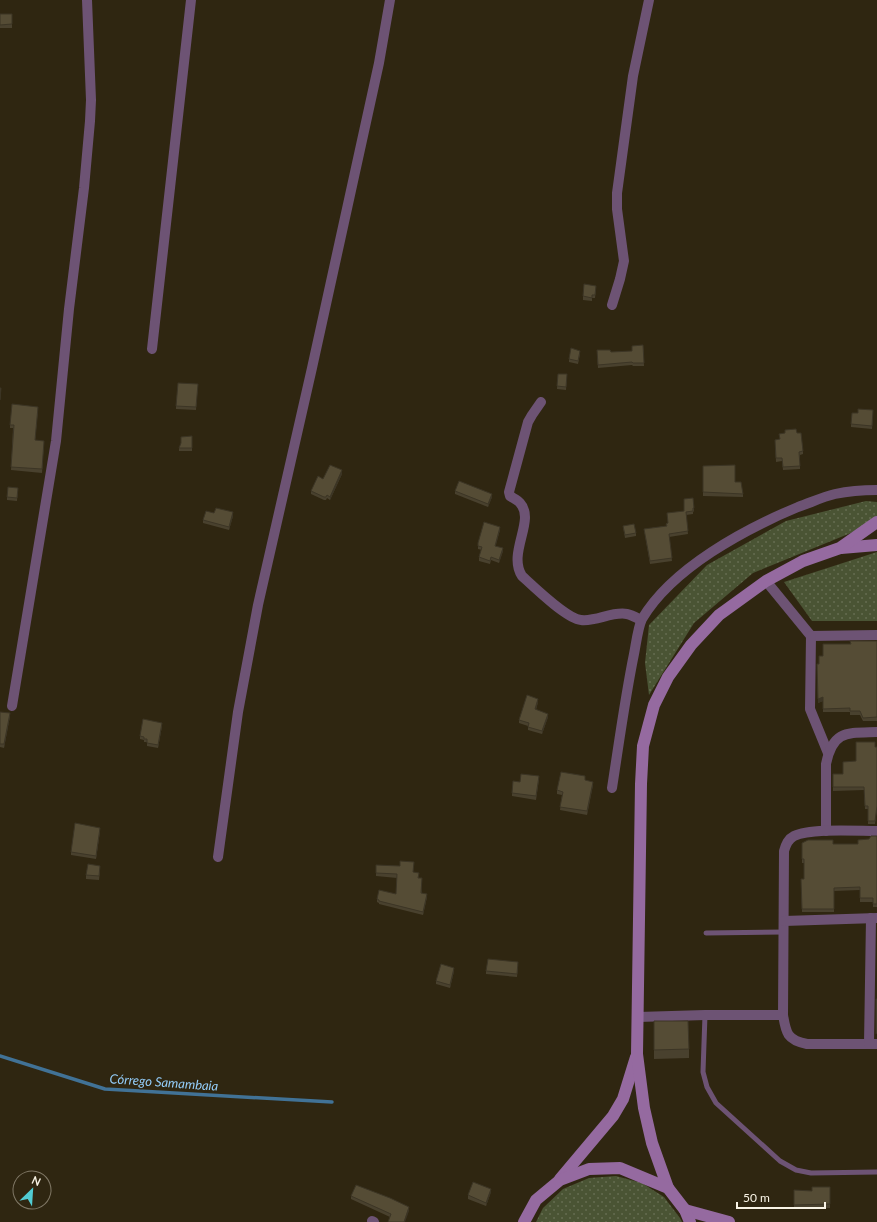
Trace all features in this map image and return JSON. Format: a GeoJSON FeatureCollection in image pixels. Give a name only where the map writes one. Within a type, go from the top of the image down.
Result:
{"type":"FeatureCollection","features":[{"type":"Feature","properties":{"kind":"street"},"geometry":{"type":"LineString","coordinates":[[12,706],[56,441],[69,309],[84,188],[90,114],[87,0]]}},
{"type":"Feature","properties":{"kind":"street"},"geometry":{"type":"LineString","coordinates":[[152,349],[191,0]]}},
{"type":"Feature","properties":{"kind":"street"},"geometry":{"type":"LineString","coordinates":[[218,857],[238,712],[258,605],[314,360],[374,86],[390,0]]}},
{"type":"Feature","properties":{"kind":"street"},"geometry":{"type":"LineString","coordinates":[[612,305],[622,274],[624,261],[617,209],[617,193],[633,76],[648,0]]}},
{"type":"Feature","properties":{"kind":"street"},"geometry":{"type":"LineString","coordinates":[[541,402],[528,422],[509,492],[510,496],[520,502],[525,515],[517,559],[518,571],[565,613],[574,618],[588,620],[617,614],[626,614],[642,620]]}},
{"type":"Feature","properties":{"kind":"street"},"geometry":{"type":"LineString","coordinates":[[612,788],[627,688],[642,620],[657,599],[678,577],[735,537],[774,517],[834,494],[863,490],[877,490]]}},
{"type":"Feature","properties":{"kind":"street"},"geometry":{"type":"LineString","coordinates":[[690,1222],[685,1210],[668,1188],[652,1143],[644,1108],[638,1054],[641,784],[643,746],[654,705],[668,677],[690,645],[719,615],[766,581],[803,562],[840,548],[877,522]]}},
{"type":"Feature","properties":{"kind":"street"},"geometry":{"type":"LineString","coordinates":[[840,548],[877,545]]}},
{"type":"Feature","properties":{"kind":"street"},"geometry":{"type":"LineString","coordinates":[[766,581],[811,636],[810,709],[828,753]]}},
{"type":"Feature","properties":{"kind":"street"},"geometry":{"type":"LineString","coordinates":[[811,636],[877,635]]}},
{"type":"Feature","properties":{"kind":"street"},"geometry":{"type":"LineString","coordinates":[[826,831],[826,764],[828,753],[833,743],[838,738],[854,732],[877,732]]}},
{"type":"Feature","properties":{"kind":"street"},"geometry":{"type":"LineString","coordinates":[[784,921],[874,918],[873,1044],[807,1044],[791,1039],[786,1032],[783,1015],[784,850],[787,841],[793,836],[801,833],[826,831],[877,831]]}},
{"type":"Feature","properties":{"kind":"street"},"geometry":{"type":"LineString","coordinates":[[638,1017],[783,1015]]}},
{"type":"Feature","properties":{"kind":"street"},"geometry":{"type":"LineString","coordinates":[[524,1222],[536,1200],[560,1180],[613,1116],[622,1099],[638,1054]]}},
{"type":"Feature","properties":{"kind":"street"},"geometry":{"type":"LineString","coordinates":[[560,1180],[589,1169],[620,1168],[668,1188]]}},
{"type":"Feature","properties":{"kind":"street"},"geometry":{"type":"LineString","coordinates":[[685,1210],[729,1222]]}},
{"type":"Feature","properties":{"kind":"lane"},"geometry":{"type":"LineString","coordinates":[[706,933],[784,932]]}},
{"type":"Feature","properties":{"kind":"lane"},"geometry":{"type":"LineString","coordinates":[[704,1015],[703,1072],[707,1087],[716,1103],[780,1161],[796,1170],[811,1173],[877,1172]]}},
{"type":"Feature","properties":{"kind":"green space"},"geometry":{"type":"Polygon","coordinates":[[[866,501],[877,502],[877,528],[863,528],[753,573],[694,623],[649,695],[645,663],[649,625],[707,565],[786,521],[866,501]]]}},
{"type":"Feature","properties":{"kind":"green space"},"geometry":{"type":"Polygon","coordinates":[[[877,552],[877,621],[812,621],[784,582],[877,552]]]}},
{"type":"Feature","properties":{"kind":"green space"},"geometry":{"type":"Polygon","coordinates":[[[616,1176],[642,1183],[664,1197],[682,1222],[536,1222],[543,1208],[563,1189],[589,1178],[616,1176]]]}},
{"type":"Feature","properties":{"kind":"building"},"geometry":{"type":"Polygon","coordinates":[[[0,14],[12,14],[12,24],[0,25],[0,14]]]}},
{"type":"Feature","properties":{"kind":"building"},"geometry":{"type":"Polygon","coordinates":[[[584,284],[596,286],[595,295],[592,295],[592,298],[583,296],[584,284]]]}},
{"type":"Feature","properties":{"kind":"building"},"geometry":{"type":"Polygon","coordinates":[[[643,345],[644,363],[632,362],[598,365],[597,350],[610,350],[611,352],[632,351],[632,346],[643,345]]]}},
{"type":"Feature","properties":{"kind":"building"},"geometry":{"type":"Polygon","coordinates":[[[571,348],[580,351],[578,361],[569,359],[571,348]]]}},
{"type":"Feature","properties":{"kind":"building"},"geometry":{"type":"Polygon","coordinates":[[[558,374],[567,374],[566,387],[557,386],[558,374]]]}},
{"type":"Feature","properties":{"kind":"building"},"geometry":{"type":"Polygon","coordinates":[[[178,383],[198,384],[196,407],[176,406],[178,383]]]}},
{"type":"Feature","properties":{"kind":"building"},"geometry":{"type":"Polygon","coordinates":[[[12,404],[38,407],[35,440],[44,441],[42,469],[11,467],[14,425],[10,425],[12,404]]]}},
{"type":"Feature","properties":{"kind":"building"},"geometry":{"type":"Polygon","coordinates":[[[858,409],[873,410],[872,426],[851,424],[852,413],[858,413],[858,409]]]}},
{"type":"Feature","properties":{"kind":"building"},"geometry":{"type":"Polygon","coordinates":[[[796,429],[797,433],[801,433],[803,451],[799,452],[800,466],[783,467],[782,458],[776,458],[775,440],[780,439],[779,434],[785,433],[785,430],[796,429]]]}},
{"type":"Feature","properties":{"kind":"building"},"geometry":{"type":"Polygon","coordinates":[[[192,436],[192,448],[179,448],[181,437],[192,436]]]}},
{"type":"Feature","properties":{"kind":"building"},"geometry":{"type":"Polygon","coordinates":[[[330,465],[342,470],[330,497],[327,495],[324,497],[311,491],[318,476],[323,479],[330,465]]]}},
{"type":"Feature","properties":{"kind":"building"},"geometry":{"type":"Polygon","coordinates":[[[735,465],[735,482],[741,482],[743,494],[703,492],[703,466],[735,465]]]}},
{"type":"Feature","properties":{"kind":"building"},"geometry":{"type":"Polygon","coordinates":[[[459,481],[492,494],[488,504],[455,491],[459,481]]]}},
{"type":"Feature","properties":{"kind":"building"},"geometry":{"type":"Polygon","coordinates":[[[8,487],[18,488],[17,498],[7,497],[8,487]]]}},
{"type":"Feature","properties":{"kind":"building"},"geometry":{"type":"Polygon","coordinates":[[[693,498],[693,511],[686,512],[688,531],[669,534],[672,558],[650,561],[644,529],[667,526],[667,513],[684,511],[684,499],[693,498]]]}},
{"type":"Feature","properties":{"kind":"building"},"geometry":{"type":"Polygon","coordinates":[[[216,508],[233,512],[229,527],[203,520],[206,511],[214,513],[216,508]]]}},
{"type":"Feature","properties":{"kind":"building"},"geometry":{"type":"Polygon","coordinates":[[[484,522],[500,527],[495,546],[503,548],[499,560],[491,557],[490,561],[479,557],[482,547],[478,546],[478,543],[484,522]]]}},
{"type":"Feature","properties":{"kind":"building"},"geometry":{"type":"Polygon","coordinates":[[[634,524],[636,533],[625,535],[623,526],[634,524]]]}},
{"type":"Feature","properties":{"kind":"building"},"geometry":{"type":"Polygon","coordinates":[[[850,641],[877,641],[877,717],[863,718],[860,711],[850,711],[850,708],[823,709],[823,697],[818,699],[817,664],[819,664],[819,656],[823,656],[823,644],[851,644],[850,641]]]}},
{"type":"Feature","properties":{"kind":"building"},"geometry":{"type":"Polygon","coordinates":[[[527,695],[538,699],[535,709],[548,714],[542,731],[528,727],[529,723],[519,720],[527,695]]]}},
{"type":"Feature","properties":{"kind":"building"},"geometry":{"type":"Polygon","coordinates":[[[0,712],[10,713],[4,744],[0,744],[0,712]]]}},
{"type":"Feature","properties":{"kind":"building"},"geometry":{"type":"Polygon","coordinates":[[[143,719],[162,723],[158,745],[147,743],[147,739],[140,736],[143,719]]]}},
{"type":"Feature","properties":{"kind":"building"},"geometry":{"type":"Polygon","coordinates":[[[856,742],[875,742],[875,747],[877,747],[877,806],[875,821],[868,821],[868,806],[865,806],[864,787],[833,787],[833,774],[843,774],[843,762],[856,761],[856,742]]]}},
{"type":"Feature","properties":{"kind":"building"},"geometry":{"type":"Polygon","coordinates":[[[561,772],[585,776],[585,780],[593,782],[587,811],[560,807],[563,792],[557,790],[561,772]]]}},
{"type":"Feature","properties":{"kind":"building"},"geometry":{"type":"Polygon","coordinates":[[[521,774],[539,776],[536,796],[512,793],[513,781],[520,782],[521,774]]]}},
{"type":"Feature","properties":{"kind":"building"},"geometry":{"type":"Polygon","coordinates":[[[75,823],[100,828],[96,856],[71,852],[75,823]]]}},
{"type":"Feature","properties":{"kind":"building"},"geometry":{"type":"Polygon","coordinates":[[[871,836],[877,836],[877,904],[873,904],[873,898],[860,898],[860,887],[834,888],[834,909],[802,909],[801,879],[804,879],[804,859],[802,859],[802,843],[808,840],[833,840],[833,844],[858,844],[858,840],[869,839],[871,836]]]}},
{"type":"Feature","properties":{"kind":"building"},"geometry":{"type":"Polygon","coordinates":[[[400,861],[414,862],[413,872],[419,873],[418,878],[422,878],[421,893],[427,894],[423,912],[379,901],[377,899],[379,890],[396,894],[397,874],[376,873],[376,865],[400,866],[400,861]]]}},
{"type":"Feature","properties":{"kind":"building"},"geometry":{"type":"Polygon","coordinates":[[[88,864],[100,866],[99,876],[86,875],[88,864]]]}},
{"type":"Feature","properties":{"kind":"building"},"geometry":{"type":"Polygon","coordinates":[[[488,959],[518,962],[517,974],[486,971],[488,959]]]}},
{"type":"Feature","properties":{"kind":"building"},"geometry":{"type":"Polygon","coordinates":[[[441,964],[454,968],[450,985],[436,981],[441,964]]]}},
{"type":"Feature","properties":{"kind":"building"},"geometry":{"type":"Polygon","coordinates":[[[876,999],[877,1033],[876,1034],[876,999]]]}},
{"type":"Feature","properties":{"kind":"building"},"geometry":{"type":"Polygon","coordinates":[[[654,1021],[688,1021],[689,1049],[654,1050],[654,1021]]]}},
{"type":"Feature","properties":{"kind":"building"},"geometry":{"type":"Polygon","coordinates":[[[473,1182],[491,1189],[486,1203],[468,1195],[473,1182]]]}},
{"type":"Feature","properties":{"kind":"building"},"geometry":{"type":"Polygon","coordinates":[[[356,1185],[409,1207],[404,1222],[388,1222],[391,1214],[351,1196],[356,1185]]]}},
{"type":"Feature","properties":{"kind":"building"},"geometry":{"type":"Polygon","coordinates":[[[812,1187],[830,1187],[830,1204],[794,1205],[794,1190],[812,1191],[812,1187]]]}},
{"type":"Feature","properties":{"kind":"waterway","name":"Córrego Samambaia"},"geometry":{"type":"LineString","coordinates":[[0,1056],[105,1089],[332,1102]]}}]}
